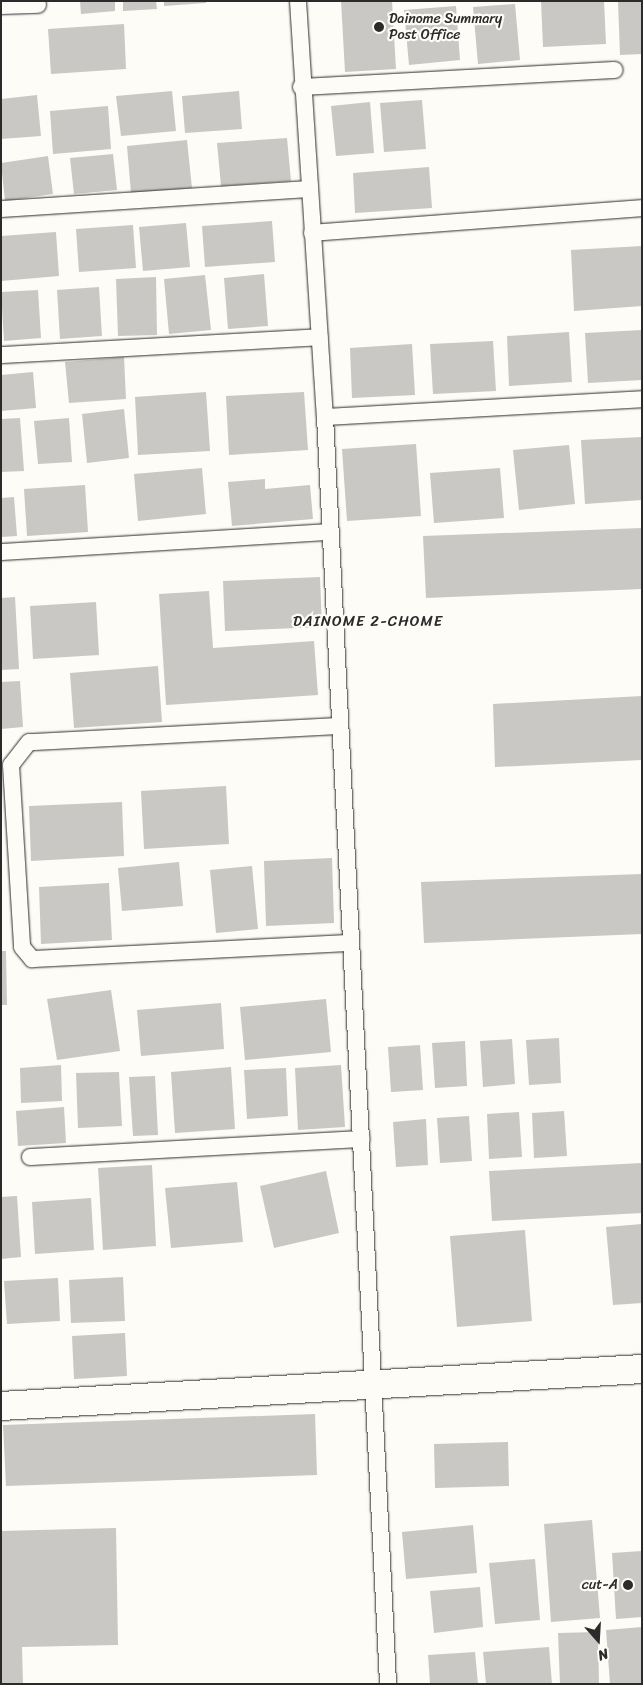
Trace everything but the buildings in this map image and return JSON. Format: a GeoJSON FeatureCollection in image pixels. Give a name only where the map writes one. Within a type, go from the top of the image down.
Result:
{"type":"FeatureCollection","features":[{"type":"Feature","properties":{"kind":"street"},"geometry":{"type":"LineString","coordinates":[[1,1406],[642,1368]]}},
{"type":"Feature","properties":{"kind":"lane"},"geometry":{"type":"LineString","coordinates":[[298,1],[301,87],[325,417],[338,726],[362,1140],[371,1385],[388,1684]]}},
{"type":"Feature","properties":{"kind":"lane"},"geometry":{"type":"LineString","coordinates":[[1,6],[38,5]]}},
{"type":"Feature","properties":{"kind":"lane"},"geometry":{"type":"LineString","coordinates":[[301,87],[615,70]]}},
{"type":"Feature","properties":{"kind":"lane"},"geometry":{"type":"LineString","coordinates":[[1,209],[308,189]]}},
{"type":"Feature","properties":{"kind":"lane"},"geometry":{"type":"LineString","coordinates":[[312,233],[642,208]]}},
{"type":"Feature","properties":{"kind":"lane"},"geometry":{"type":"LineString","coordinates":[[1,355],[319,337]]}},
{"type":"Feature","properties":{"kind":"lane"},"geometry":{"type":"LineString","coordinates":[[325,417],[642,398]]}},
{"type":"Feature","properties":{"kind":"lane"},"geometry":{"type":"LineString","coordinates":[[1,552],[330,532]]}},
{"type":"Feature","properties":{"kind":"lane"},"geometry":{"type":"LineString","coordinates":[[338,726],[29,742],[11,765],[22,947],[32,959],[350,943]]}},
{"type":"Feature","properties":{"kind":"lane"},"geometry":{"type":"LineString","coordinates":[[30,1158],[362,1140]]}},
{"type":"Feature","properties":{"kind":"place","name":"Dainome Summary Post Office"},"geometry":{"type":"Point","coordinates":[379,27]}},
{"type":"Feature","properties":{"kind":"place","name":"cut-A"},"geometry":{"type":"Point","coordinates":[628,1585]}},
{"type":"Feature","properties":{"kind":"district","name":"DAINOME 2-CHOME"},"geometry":{"type":"Point","coordinates":[368,622]}}]}
